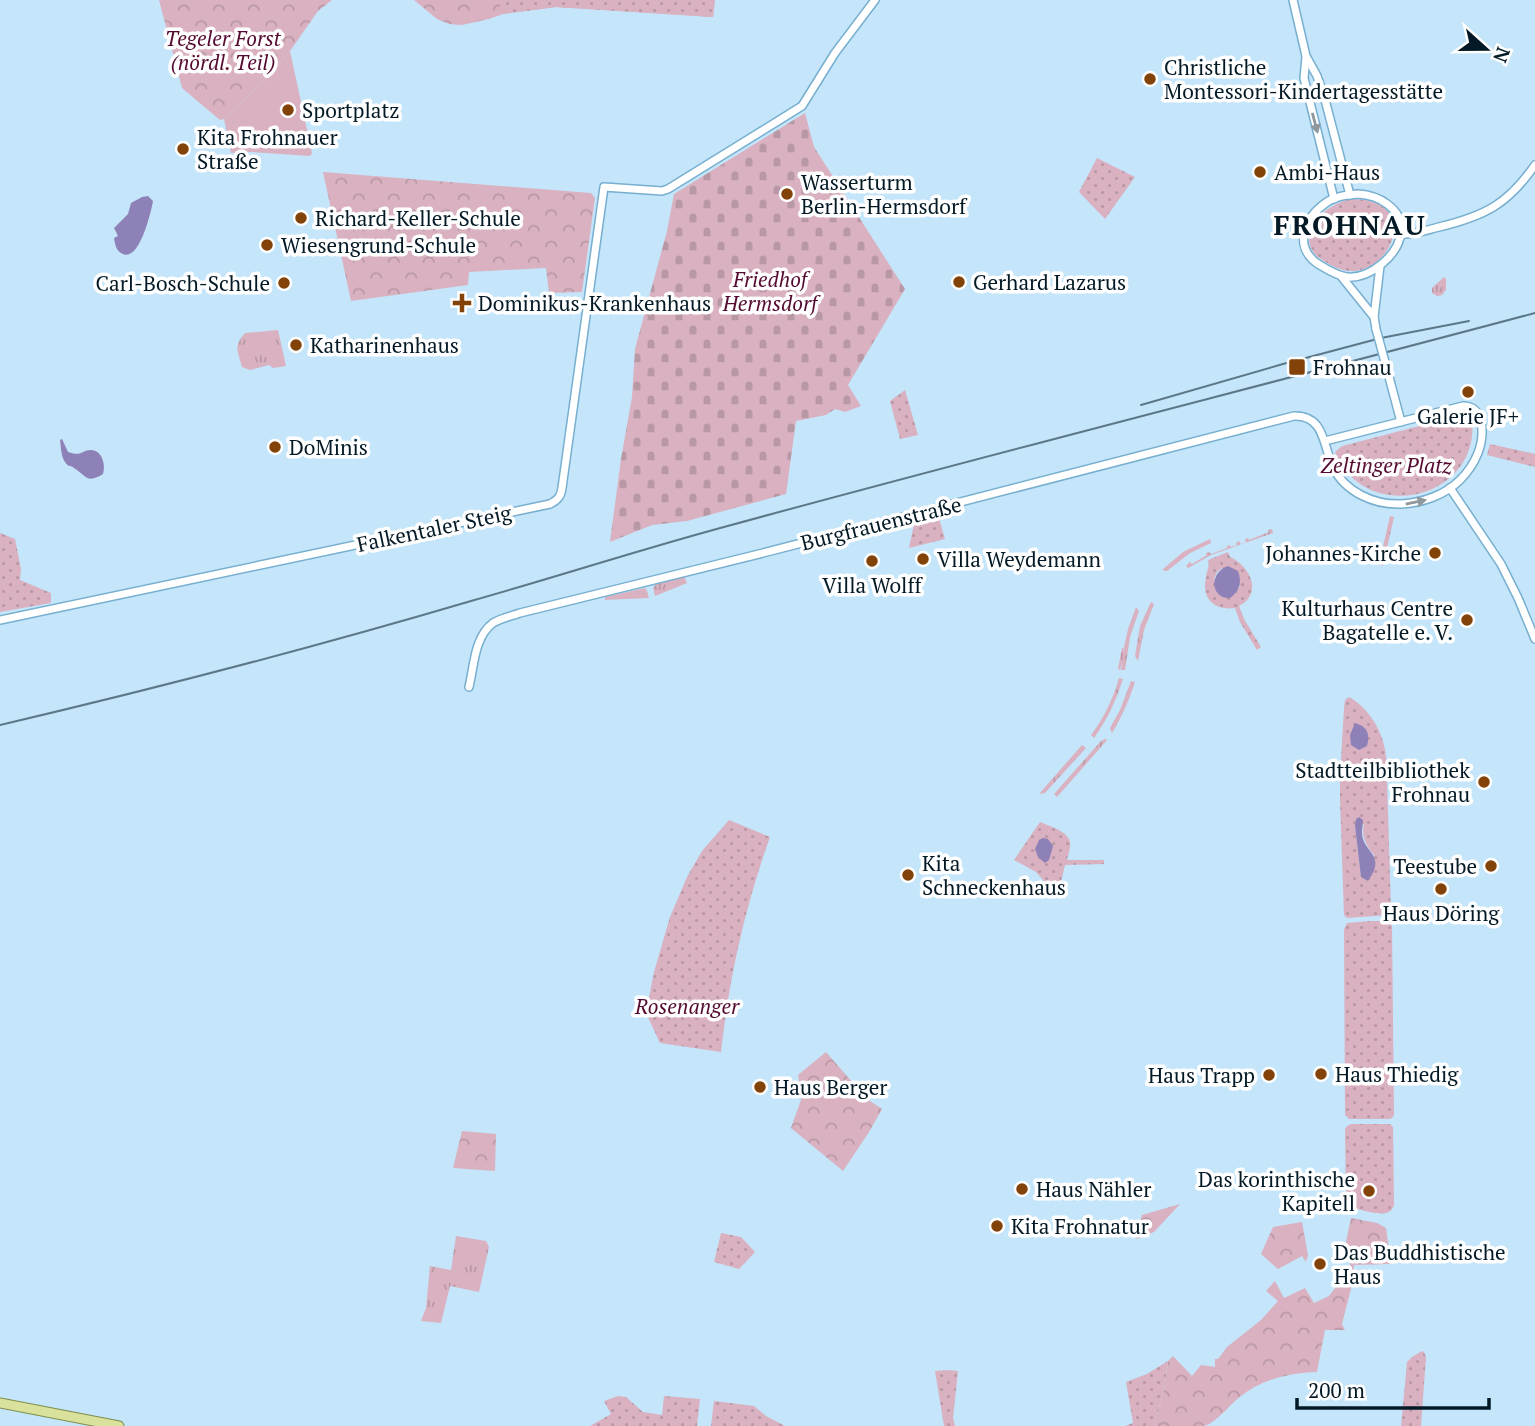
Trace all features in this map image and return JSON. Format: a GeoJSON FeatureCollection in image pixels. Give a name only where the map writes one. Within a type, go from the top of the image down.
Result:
{"type":"FeatureCollection","features":[{"type":"Feature","properties":{"kind":"main road"},"geometry":{"type":"LineString","coordinates":[[0,1403],[119,1426]]}},
{"type":"Feature","properties":{"kind":"street","name":"Falkentaler Steig"},"geometry":{"type":"LineString","coordinates":[[0,621],[555,501],[562,488],[604,187],[662,191],[668,189],[802,106],[835,53],[875,0]]}},
{"type":"Feature","properties":{"kind":"street"},"geometry":{"type":"LineString","coordinates":[[1293,0],[1306,56],[1324,96],[1350,195]]}},
{"type":"Feature","properties":{"kind":"street"},"geometry":{"type":"LineString","coordinates":[[1306,56],[1304,78],[1334,199]]}},
{"type":"Feature","properties":{"kind":"street"},"geometry":{"type":"LineString","coordinates":[[1401,234],[1411,234],[1487,212],[1516,189],[1535,165]]}},
{"type":"Feature","properties":{"kind":"street"},"geometry":{"type":"LineString","coordinates":[[1367,194],[1384,201],[1398,216],[1401,234],[1380,266],[1353,277],[1341,276],[1328,270],[1310,258],[1303,244],[1307,222],[1318,209],[1334,199],[1350,195],[1367,194]]}},
{"type":"Feature","properties":{"kind":"street"},"geometry":{"type":"LineString","coordinates":[[1380,266],[1374,317],[1401,422]]}},
{"type":"Feature","properties":{"kind":"street"},"geometry":{"type":"LineString","coordinates":[[1341,276],[1374,317]]}},
{"type":"Feature","properties":{"kind":"street"},"geometry":{"type":"LineString","coordinates":[[1463,406],[1471,407],[1481,419],[1478,455],[1467,473],[1450,488],[1427,499],[1410,503],[1389,503],[1372,500],[1354,491],[1338,475],[1325,442],[1401,422],[1463,406]]}},
{"type":"Feature","properties":{"kind":"street","name":"Burgfrauenstraße"},"geometry":{"type":"LineString","coordinates":[[470,687],[484,634],[493,623],[520,613],[1294,416],[1311,419],[1325,442]]}},
{"type":"Feature","properties":{"kind":"street"},"geometry":{"type":"LineString","coordinates":[[1450,488],[1501,564],[1535,639]]}},
{"type":"Feature","properties":{"kind":"green space","name":"Tegeler Forst (nördl. Teil)"},"geometry":{"type":"Polygon","coordinates":[[[159,0],[332,0],[318,11],[270,75],[220,120],[182,88],[159,0]]]}},
{"type":"Feature","properties":{"kind":"green space"},"geometry":{"type":"Polygon","coordinates":[[[414,0],[715,0],[713,17],[556,7],[503,14],[462,25],[437,19],[414,0]]]}},
{"type":"Feature","properties":{"kind":"green space"},"geometry":{"type":"Polygon","coordinates":[[[498,0],[715,0],[713,17],[556,7],[503,14],[498,0]]]}},
{"type":"Feature","properties":{"kind":"green space"},"geometry":{"type":"Polygon","coordinates":[[[290,51],[312,153],[310,156],[231,153],[224,119],[270,75],[290,51]]]}},
{"type":"Feature","properties":{"kind":"green space","name":"Friedhof Hermsdorf"},"geometry":{"type":"Polygon","coordinates":[[[805,113],[814,147],[905,289],[848,385],[861,406],[845,412],[835,409],[826,415],[796,421],[786,494],[687,521],[652,525],[610,542],[632,397],[635,349],[667,231],[674,194],[805,113]]]}},
{"type":"Feature","properties":{"kind":"green space"},"geometry":{"type":"Polygon","coordinates":[[[1097,158],[1135,177],[1105,219],[1079,192],[1097,158]]]}},
{"type":"Feature","properties":{"kind":"green space"},"geometry":{"type":"Polygon","coordinates":[[[323,172],[591,193],[595,198],[582,292],[549,293],[546,268],[469,272],[468,285],[351,301],[323,172]]]}},
{"type":"Feature","properties":{"kind":"green space"},"geometry":{"type":"Polygon","coordinates":[[[1353,199],[1374,203],[1388,211],[1393,223],[1393,237],[1387,250],[1377,261],[1364,269],[1349,271],[1333,266],[1316,255],[1309,240],[1313,225],[1325,211],[1338,203],[1353,199]]]}},
{"type":"Feature","properties":{"kind":"green space"},"geometry":{"type":"Polygon","coordinates":[[[1444,277],[1446,290],[1437,296],[1432,293],[1432,288],[1444,277]]]}},
{"type":"Feature","properties":{"kind":"green space"},"geometry":{"type":"Polygon","coordinates":[[[278,330],[286,366],[273,368],[269,365],[250,370],[242,367],[238,346],[245,333],[278,330]]]}},
{"type":"Feature","properties":{"kind":"green space"},"geometry":{"type":"Polygon","coordinates":[[[905,390],[918,435],[900,439],[890,401],[905,390]]]}},
{"type":"Feature","properties":{"kind":"green space","name":"Zeltinger Platz"},"geometry":{"type":"Polygon","coordinates":[[[1466,414],[1472,418],[1470,446],[1459,468],[1441,484],[1418,494],[1394,496],[1370,490],[1350,475],[1335,452],[1342,446],[1466,414]]]}},
{"type":"Feature","properties":{"kind":"green space"},"geometry":{"type":"Polygon","coordinates":[[[1490,444],[1535,454],[1535,467],[1487,455],[1490,444]]]}},
{"type":"Feature","properties":{"kind":"green space"},"geometry":{"type":"Polygon","coordinates":[[[1390,516],[1394,517],[1383,566],[1379,564],[1390,516]]]}},
{"type":"Feature","properties":{"kind":"green space"},"geometry":{"type":"Polygon","coordinates":[[[939,518],[945,539],[909,548],[914,524],[939,518]]]}},
{"type":"Feature","properties":{"kind":"green space"},"geometry":{"type":"Polygon","coordinates":[[[1272,529],[1273,533],[1211,555],[1188,568],[1186,566],[1207,555],[1206,553],[1211,554],[1227,546],[1237,545],[1239,541],[1241,544],[1246,542],[1245,539],[1249,540],[1272,529]]]}},
{"type":"Feature","properties":{"kind":"green space"},"geometry":{"type":"Polygon","coordinates":[[[0,533],[15,539],[21,569],[20,580],[51,593],[51,603],[0,612],[0,533]]]}},
{"type":"Feature","properties":{"kind":"green space"},"geometry":{"type":"Polygon","coordinates":[[[1210,539],[1211,543],[1190,553],[1167,571],[1162,570],[1183,552],[1210,539]]]}},
{"type":"Feature","properties":{"kind":"green space"},"geometry":{"type":"Polygon","coordinates":[[[1228,552],[1249,574],[1251,593],[1239,606],[1261,647],[1257,650],[1235,608],[1215,605],[1207,597],[1205,584],[1208,560],[1228,552]],[[1222,568],[1214,579],[1234,595],[1240,586],[1222,568]]]}},
{"type":"Feature","properties":{"kind":"green space"},"geometry":{"type":"Polygon","coordinates":[[[684,576],[687,583],[655,596],[653,588],[656,584],[684,576]]]}},
{"type":"Feature","properties":{"kind":"green space"},"geometry":{"type":"Polygon","coordinates":[[[645,588],[649,598],[605,600],[605,597],[645,588]]]}},
{"type":"Feature","properties":{"kind":"green space"},"geometry":{"type":"Polygon","coordinates":[[[1151,602],[1154,604],[1144,630],[1138,661],[1135,656],[1140,626],[1151,602]]]}},
{"type":"Feature","properties":{"kind":"green space"},"geometry":{"type":"Polygon","coordinates":[[[1136,607],[1139,611],[1130,637],[1125,670],[1121,670],[1122,661],[1120,670],[1122,648],[1123,652],[1136,607]]]}},
{"type":"Feature","properties":{"kind":"green space"},"geometry":{"type":"Polygon","coordinates":[[[1119,678],[1123,679],[1114,703],[1094,738],[1091,735],[1108,708],[1119,678]]]}},
{"type":"Feature","properties":{"kind":"green space"},"geometry":{"type":"Polygon","coordinates":[[[1131,681],[1135,682],[1133,689],[1112,733],[1110,728],[1131,681]]]}},
{"type":"Feature","properties":{"kind":"green space"},"geometry":{"type":"Polygon","coordinates":[[[1349,697],[1366,711],[1378,729],[1385,750],[1386,771],[1342,764],[1344,708],[1345,700],[1349,697]]]}},
{"type":"Feature","properties":{"kind":"green space"},"geometry":{"type":"Polygon","coordinates":[[[1105,739],[1107,740],[1057,797],[1054,794],[1105,739]]]}},
{"type":"Feature","properties":{"kind":"green space"},"geometry":{"type":"Polygon","coordinates":[[[1082,745],[1086,748],[1045,793],[1039,794],[1082,745]]]}},
{"type":"Feature","properties":{"kind":"green space"},"geometry":{"type":"Polygon","coordinates":[[[1343,770],[1382,776],[1387,780],[1389,915],[1347,918],[1344,915],[1340,774],[1343,770]],[[1364,824],[1355,826],[1361,876],[1368,881],[1374,855],[1365,840],[1364,824]]]}},
{"type":"Feature","properties":{"kind":"green space","name":"Rosenanger"},"geometry":{"type":"Polygon","coordinates":[[[729,820],[770,837],[739,943],[721,1052],[660,1043],[646,1013],[654,972],[670,917],[687,877],[702,851],[729,820]]]}},
{"type":"Feature","properties":{"kind":"green space"},"geometry":{"type":"Polygon","coordinates":[[[1040,822],[1058,829],[1069,838],[1067,860],[1104,860],[1104,864],[1065,865],[1061,882],[1056,886],[1044,881],[1036,872],[1014,860],[1040,822]]]}},
{"type":"Feature","properties":{"kind":"green space"},"geometry":{"type":"Polygon","coordinates":[[[1389,921],[1392,926],[1394,1115],[1389,1119],[1349,1119],[1345,1115],[1344,929],[1347,923],[1389,921]]]}},
{"type":"Feature","properties":{"kind":"green space"},"geometry":{"type":"Polygon","coordinates":[[[826,1052],[867,1099],[882,1109],[843,1171],[791,1128],[802,1097],[798,1075],[826,1052]]]}},
{"type":"Feature","properties":{"kind":"green space"},"geometry":{"type":"Polygon","coordinates":[[[1351,1124],[1390,1124],[1393,1127],[1394,1205],[1388,1212],[1371,1212],[1346,1204],[1345,1129],[1351,1124]]]}},
{"type":"Feature","properties":{"kind":"green space"},"geometry":{"type":"Polygon","coordinates":[[[462,1131],[496,1134],[495,1171],[453,1168],[462,1131]]]}},
{"type":"Feature","properties":{"kind":"green space"},"geometry":{"type":"Polygon","coordinates":[[[1180,1204],[1154,1232],[1137,1239],[1135,1237],[1142,1215],[1180,1204]]]}},
{"type":"Feature","properties":{"kind":"green space"},"geometry":{"type":"Polygon","coordinates":[[[1351,1218],[1377,1223],[1386,1228],[1391,1264],[1354,1265],[1342,1324],[1345,1330],[1325,1330],[1317,1372],[1286,1376],[1258,1385],[1241,1396],[1218,1418],[1203,1426],[1154,1426],[1164,1390],[1168,1361],[1173,1356],[1192,1376],[1201,1365],[1215,1367],[1215,1359],[1261,1320],[1278,1301],[1266,1291],[1275,1281],[1284,1298],[1305,1288],[1314,1303],[1329,1296],[1339,1283],[1351,1275],[1349,1253],[1345,1246],[1351,1218]]]}},
{"type":"Feature","properties":{"kind":"green space"},"geometry":{"type":"Polygon","coordinates":[[[1302,1222],[1308,1255],[1306,1262],[1302,1256],[1278,1269],[1261,1254],[1273,1227],[1302,1222]]]}},
{"type":"Feature","properties":{"kind":"green space"},"geometry":{"type":"Polygon","coordinates":[[[721,1233],[741,1237],[755,1252],[739,1269],[714,1262],[721,1233]]]}},
{"type":"Feature","properties":{"kind":"green space"},"geometry":{"type":"Polygon","coordinates":[[[456,1236],[486,1241],[489,1247],[479,1292],[450,1286],[441,1323],[421,1321],[426,1308],[430,1266],[451,1270],[456,1236]]]}},
{"type":"Feature","properties":{"kind":"green space"},"geometry":{"type":"Polygon","coordinates":[[[1422,1351],[1426,1357],[1421,1426],[1401,1426],[1407,1362],[1422,1351]]]}},
{"type":"Feature","properties":{"kind":"green space"},"geometry":{"type":"Polygon","coordinates":[[[1168,1361],[1164,1390],[1154,1426],[1125,1426],[1133,1423],[1126,1382],[1147,1374],[1168,1361]]]}},
{"type":"Feature","properties":{"kind":"green space"},"geometry":{"type":"Polygon","coordinates":[[[935,1371],[958,1371],[953,1418],[955,1426],[944,1426],[935,1371]]]}},
{"type":"Feature","properties":{"kind":"green space"},"geometry":{"type":"Polygon","coordinates":[[[618,1396],[626,1397],[643,1412],[662,1415],[664,1396],[700,1399],[697,1426],[590,1426],[611,1414],[604,1401],[618,1396]]]}},
{"type":"Feature","properties":{"kind":"green space"},"geometry":{"type":"Polygon","coordinates":[[[714,1401],[754,1406],[785,1426],[711,1426],[714,1401]]]}},
{"type":"Feature","properties":{"kind":"shaded area"},"geometry":{"type":"Polygon","coordinates":[[[148,196],[153,201],[139,245],[127,255],[121,253],[115,245],[114,238],[118,236],[114,228],[128,214],[131,203],[148,196]]]}},
{"type":"Feature","properties":{"kind":"shaded area"},"geometry":{"type":"Polygon","coordinates":[[[62,439],[68,452],[98,452],[103,462],[103,474],[90,479],[67,465],[62,454],[62,439]]]}},
{"type":"Feature","properties":{"kind":"shaded area"},"geometry":{"type":"Polygon","coordinates":[[[1228,566],[1238,571],[1240,579],[1238,589],[1230,598],[1219,594],[1214,585],[1217,574],[1228,566]]]}},
{"type":"Feature","properties":{"kind":"shaded area"},"geometry":{"type":"Polygon","coordinates":[[[1355,723],[1363,727],[1368,735],[1367,746],[1359,750],[1351,745],[1350,735],[1355,723]]]}},
{"type":"Feature","properties":{"kind":"shaded area"},"geometry":{"type":"Polygon","coordinates":[[[1359,817],[1363,820],[1363,839],[1376,865],[1368,881],[1361,877],[1355,826],[1359,817]]]}},
{"type":"Feature","properties":{"kind":"shaded area"},"geometry":{"type":"Polygon","coordinates":[[[1043,838],[1048,839],[1053,846],[1049,860],[1045,863],[1038,857],[1035,849],[1043,838]]]}},
{"type":"Feature","properties":{"kind":"tram line"},"geometry":{"type":"LineString","coordinates":[[0,725],[295,651],[724,527],[1535,313]]}},
{"type":"Feature","properties":{"kind":"tram line"},"geometry":{"type":"LineString","coordinates":[[1141,405],[1381,338],[1469,321]]}},
{"type":"Feature","properties":{"kind":"place","name":"Christliche Montessori-Kindertagesstätte"},"geometry":{"type":"Point","coordinates":[1150,79]}},
{"type":"Feature","properties":{"kind":"place","name":"Sportplatz"},"geometry":{"type":"Point","coordinates":[288,110]}},
{"type":"Feature","properties":{"kind":"place","name":"Kita Frohnauer Straße"},"geometry":{"type":"Point","coordinates":[183,149]}},
{"type":"Feature","properties":{"kind":"place","name":"Ambi-Haus"},"geometry":{"type":"Point","coordinates":[1260,172]}},
{"type":"Feature","properties":{"kind":"place","name":"Wasserturm Berlin-Hermsdorf"},"geometry":{"type":"Point","coordinates":[787,194]}},
{"type":"Feature","properties":{"kind":"place","name":"Richard-Keller-Schule"},"geometry":{"type":"Point","coordinates":[301,218]}},
{"type":"Feature","properties":{"kind":"place","name":"Wiesengrund-Schule"},"geometry":{"type":"Point","coordinates":[267,245]}},
{"type":"Feature","properties":{"kind":"place","name":"Gerhard Lazarus"},"geometry":{"type":"Point","coordinates":[959,282]}},
{"type":"Feature","properties":{"kind":"place","name":"Carl-Bosch-Schule"},"geometry":{"type":"Point","coordinates":[284,283]}},
{"type":"Feature","properties":{"kind":"place","name":"Dominikus-Krankenhaus"},"geometry":{"type":"Point","coordinates":[462,303]}},
{"type":"Feature","properties":{"kind":"place","name":"Katharinenhaus"},"geometry":{"type":"Point","coordinates":[296,345]}},
{"type":"Feature","properties":{"kind":"place","name":"Frohnau"},"geometry":{"type":"Point","coordinates":[1297,367]}},
{"type":"Feature","properties":{"kind":"place","name":"Galerie JF+"},"geometry":{"type":"Point","coordinates":[1468,392]}},
{"type":"Feature","properties":{"kind":"place","name":"DoMinis"},"geometry":{"type":"Point","coordinates":[275,447]}},
{"type":"Feature","properties":{"kind":"place","name":"Johannes-Kirche"},"geometry":{"type":"Point","coordinates":[1435,553]}},
{"type":"Feature","properties":{"kind":"place","name":"Villa Weydemann"},"geometry":{"type":"Point","coordinates":[923,559]}},
{"type":"Feature","properties":{"kind":"place","name":"Villa Wolff"},"geometry":{"type":"Point","coordinates":[872,561]}},
{"type":"Feature","properties":{"kind":"place","name":"Kulturhaus Centre Bagatelle e. V."},"geometry":{"type":"Point","coordinates":[1467,620]}},
{"type":"Feature","properties":{"kind":"place","name":"Stadtteilbibliothek Frohnau"},"geometry":{"type":"Point","coordinates":[1484,782]}},
{"type":"Feature","properties":{"kind":"place","name":"Teestube"},"geometry":{"type":"Point","coordinates":[1491,866]}},
{"type":"Feature","properties":{"kind":"place","name":"Kita Schneckenhaus"},"geometry":{"type":"Point","coordinates":[908,875]}},
{"type":"Feature","properties":{"kind":"place","name":"Haus Döring"},"geometry":{"type":"Point","coordinates":[1441,889]}},
{"type":"Feature","properties":{"kind":"place","name":"Haus Thiedig"},"geometry":{"type":"Point","coordinates":[1321,1074]}},
{"type":"Feature","properties":{"kind":"place","name":"Haus Trapp"},"geometry":{"type":"Point","coordinates":[1269,1075]}},
{"type":"Feature","properties":{"kind":"place","name":"Haus Berger"},"geometry":{"type":"Point","coordinates":[760,1087]}},
{"type":"Feature","properties":{"kind":"place","name":"Haus Nähler"},"geometry":{"type":"Point","coordinates":[1022,1189]}},
{"type":"Feature","properties":{"kind":"place","name":"Das korinthische Kapitell"},"geometry":{"type":"Point","coordinates":[1369,1191]}},
{"type":"Feature","properties":{"kind":"place","name":"Kita Frohnatur"},"geometry":{"type":"Point","coordinates":[997,1226]}},
{"type":"Feature","properties":{"kind":"place","name":"Das Buddhistische Haus"},"geometry":{"type":"Point","coordinates":[1320,1264]}},
{"type":"Feature","properties":{"kind":"district","name":"FROHNAU"},"geometry":{"type":"Point","coordinates":[1350,224]}}]}
